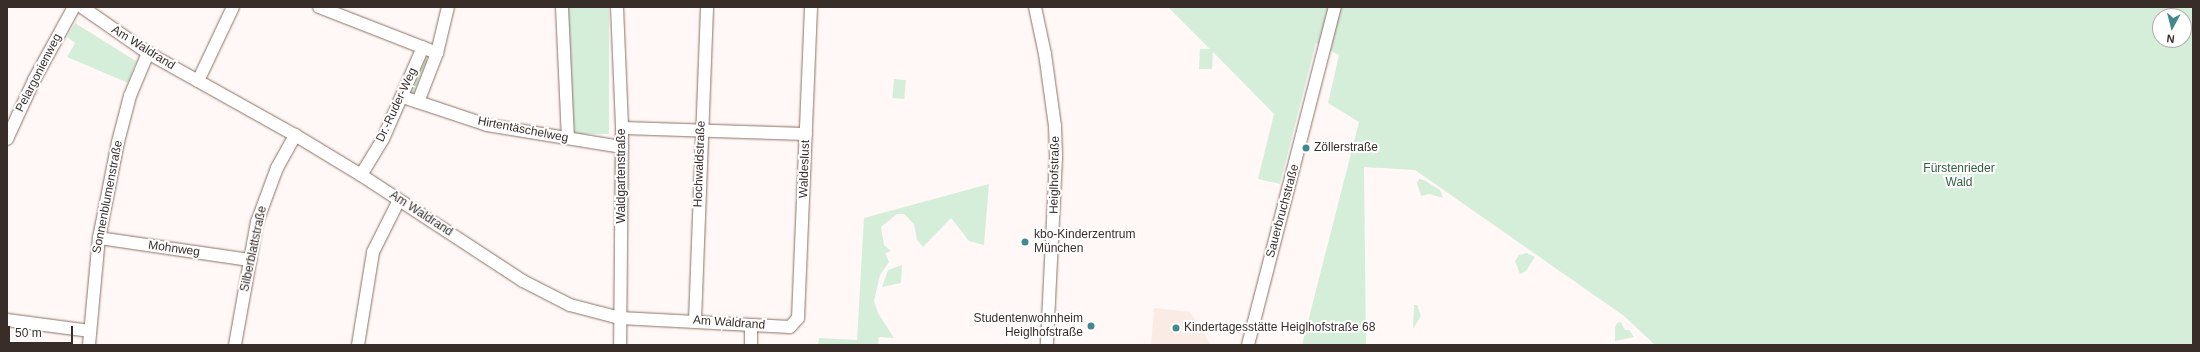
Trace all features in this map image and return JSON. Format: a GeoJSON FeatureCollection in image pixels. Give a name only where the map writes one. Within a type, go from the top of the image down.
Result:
{"type":"FeatureCollection","features":[{"type":"Feature","properties":{"kind":"street","name":"Pelargonienweg"},"geometry":{"type":"LineString","coordinates":[[7,139],[34,80],[74,7]]}},
{"type":"Feature","properties":{"kind":"street"},"geometry":{"type":"LineString","coordinates":[[198,81],[233,7]]}},
{"type":"Feature","properties":{"kind":"street"},"geometry":{"type":"LineString","coordinates":[[319,7],[437,53]]}},
{"type":"Feature","properties":{"kind":"street","name":"Dr.-Ruder-Weg"},"geometry":{"type":"LineString","coordinates":[[418,102],[437,53],[448,7]]}},
{"type":"Feature","properties":{"kind":"street"},"geometry":{"type":"LineString","coordinates":[[562,7],[568,138]]}},
{"type":"Feature","properties":{"kind":"street","name":"Waldgartenstraße"},"geometry":{"type":"LineString","coordinates":[[616,7],[622,128],[620,345]]}},
{"type":"Feature","properties":{"kind":"street","name":"Hochwaldstraße"},"geometry":{"type":"LineString","coordinates":[[695,321],[706,7]]}},
{"type":"Feature","properties":{"kind":"street","name":"Waldeslust"},"geometry":{"type":"LineString","coordinates":[[790,327],[798,318],[811,7]]}},
{"type":"Feature","properties":{"kind":"street","name":"Heiglhofstraße"},"geometry":{"type":"LineString","coordinates":[[1035,7],[1045,54],[1055,126],[1053,252],[1047,345]]}},
{"type":"Feature","properties":{"kind":"street","name":"Sauerbruchstraße"},"geometry":{"type":"LineString","coordinates":[[1248,345],[1335,7]]}},
{"type":"Feature","properties":{"kind":"street","name":"Am Waldrand"},"geometry":{"type":"LineString","coordinates":[[89,9],[148,53],[295,135],[361,175],[523,281],[570,305],[620,318],[790,327]]}},
{"type":"Feature","properties":{"kind":"street","name":"Dr.-Ruder-Weg"},"geometry":{"type":"LineString","coordinates":[[361,175],[383,139],[403,97],[423,48]]}},
{"type":"Feature","properties":{"kind":"street","name":"Sonnenblumenstraße"},"geometry":{"type":"LineString","coordinates":[[89,345],[99,238],[118,142],[130,96],[148,53]]}},
{"type":"Feature","properties":{"kind":"street","name":"Hirtentäschelweg"},"geometry":{"type":"LineString","coordinates":[[403,97],[487,125],[622,147]]}},
{"type":"Feature","properties":{"kind":"street"},"geometry":{"type":"LineString","coordinates":[[622,128],[806,134]]}},
{"type":"Feature","properties":{"kind":"street","name":"Silberblattstraße"},"geometry":{"type":"LineString","coordinates":[[235,345],[250,260],[266,194],[295,135]]}},
{"type":"Feature","properties":{"kind":"street"},"geometry":{"type":"LineString","coordinates":[[358,345],[373,252],[399,200]]}},
{"type":"Feature","properties":{"kind":"street","name":"Mohnweg"},"geometry":{"type":"LineString","coordinates":[[99,238],[250,260]]}},
{"type":"Feature","properties":{"kind":"street"},"geometry":{"type":"LineString","coordinates":[[7,320],[90,331]]}},
{"type":"Feature","properties":{"kind":"street"},"geometry":{"type":"LineString","coordinates":[[750,345],[751,325]]}},
{"type":"Feature","properties":{"kind":"shaded area","name":"Kindertagesstätte Heiglhofstraße 68"},"geometry":{"type":"Polygon","coordinates":[[[1154,308],[1190,312],[1211,345],[1151,345],[1154,308]]]}},
{"type":"Feature","properties":{"kind":"green space"},"geometry":{"type":"Polygon","coordinates":[[[568,7],[609,7],[609,134],[568,134],[568,7]]]}},
{"type":"Feature","properties":{"kind":"green space","name":"Fürstenrieder Wald"},"geometry":{"type":"Polygon","coordinates":[[[1168,7],[2193,7],[2193,345],[1655,345],[1624,316],[1415,170],[1364,167],[1366,345],[1302,345],[1359,122],[1328,103],[1339,55],[1316,43],[1280,184],[1258,179],[1274,114],[1213,52],[1212,69],[1199,69],[1200,49],[1210,49],[1168,7]]]}},
{"type":"Feature","properties":{"kind":"green space"},"geometry":{"type":"Polygon","coordinates":[[[75,23],[136,61],[128,83],[67,57],[75,43],[67,37],[75,23]]]}},
{"type":"Feature","properties":{"kind":"green space"},"geometry":{"type":"Polygon","coordinates":[[[424,57],[428,61],[416,92],[412,95],[409,93],[424,57]]]}},
{"type":"Feature","properties":{"kind":"green space"},"geometry":{"type":"Polygon","coordinates":[[[894,79],[906,80],[904,99],[892,98],[894,79]]]}},
{"type":"Feature","properties":{"kind":"green space"},"geometry":{"type":"Polygon","coordinates":[[[1419,179],[1424,180],[1440,190],[1443,198],[1429,194],[1421,196],[1417,183],[1419,179]]]}},
{"type":"Feature","properties":{"kind":"green space"},"geometry":{"type":"Polygon","coordinates":[[[989,184],[984,245],[969,241],[951,218],[923,247],[917,240],[914,224],[904,214],[897,214],[881,227],[884,245],[891,251],[885,253],[889,262],[880,275],[874,301],[878,313],[894,338],[879,337],[878,345],[818,345],[819,338],[857,340],[864,218],[989,184]]]}},
{"type":"Feature","properties":{"kind":"green space"},"geometry":{"type":"Polygon","coordinates":[[[1527,253],[1535,257],[1526,271],[1520,274],[1515,261],[1519,255],[1527,253]]]}},
{"type":"Feature","properties":{"kind":"green space"},"geometry":{"type":"Polygon","coordinates":[[[902,265],[901,283],[882,287],[888,270],[902,265]]]}},
{"type":"Feature","properties":{"kind":"green space"},"geometry":{"type":"Polygon","coordinates":[[[1414,305],[1417,305],[1421,316],[1413,329],[1414,305]]]}},
{"type":"Feature","properties":{"kind":"green space"},"geometry":{"type":"Polygon","coordinates":[[[1621,322],[1625,330],[1629,330],[1634,337],[1615,341],[1615,328],[1617,323],[1621,322]]]}},
{"type":"Feature","properties":{"kind":"place","name":"Zöllerstraße"},"geometry":{"type":"Point","coordinates":[1306,148]}},
{"type":"Feature","properties":{"kind":"place","name":"kbo-Kinderzentrum München"},"geometry":{"type":"Point","coordinates":[1025,242]}},
{"type":"Feature","properties":{"kind":"place","name":"Studentenwohnheim Heiglhofstraße"},"geometry":{"type":"Point","coordinates":[1091,326]}},
{"type":"Feature","properties":{"kind":"place","name":"Kindertagesstätte Heiglhofstraße 68"},"geometry":{"type":"Point","coordinates":[1176,328]}}]}
